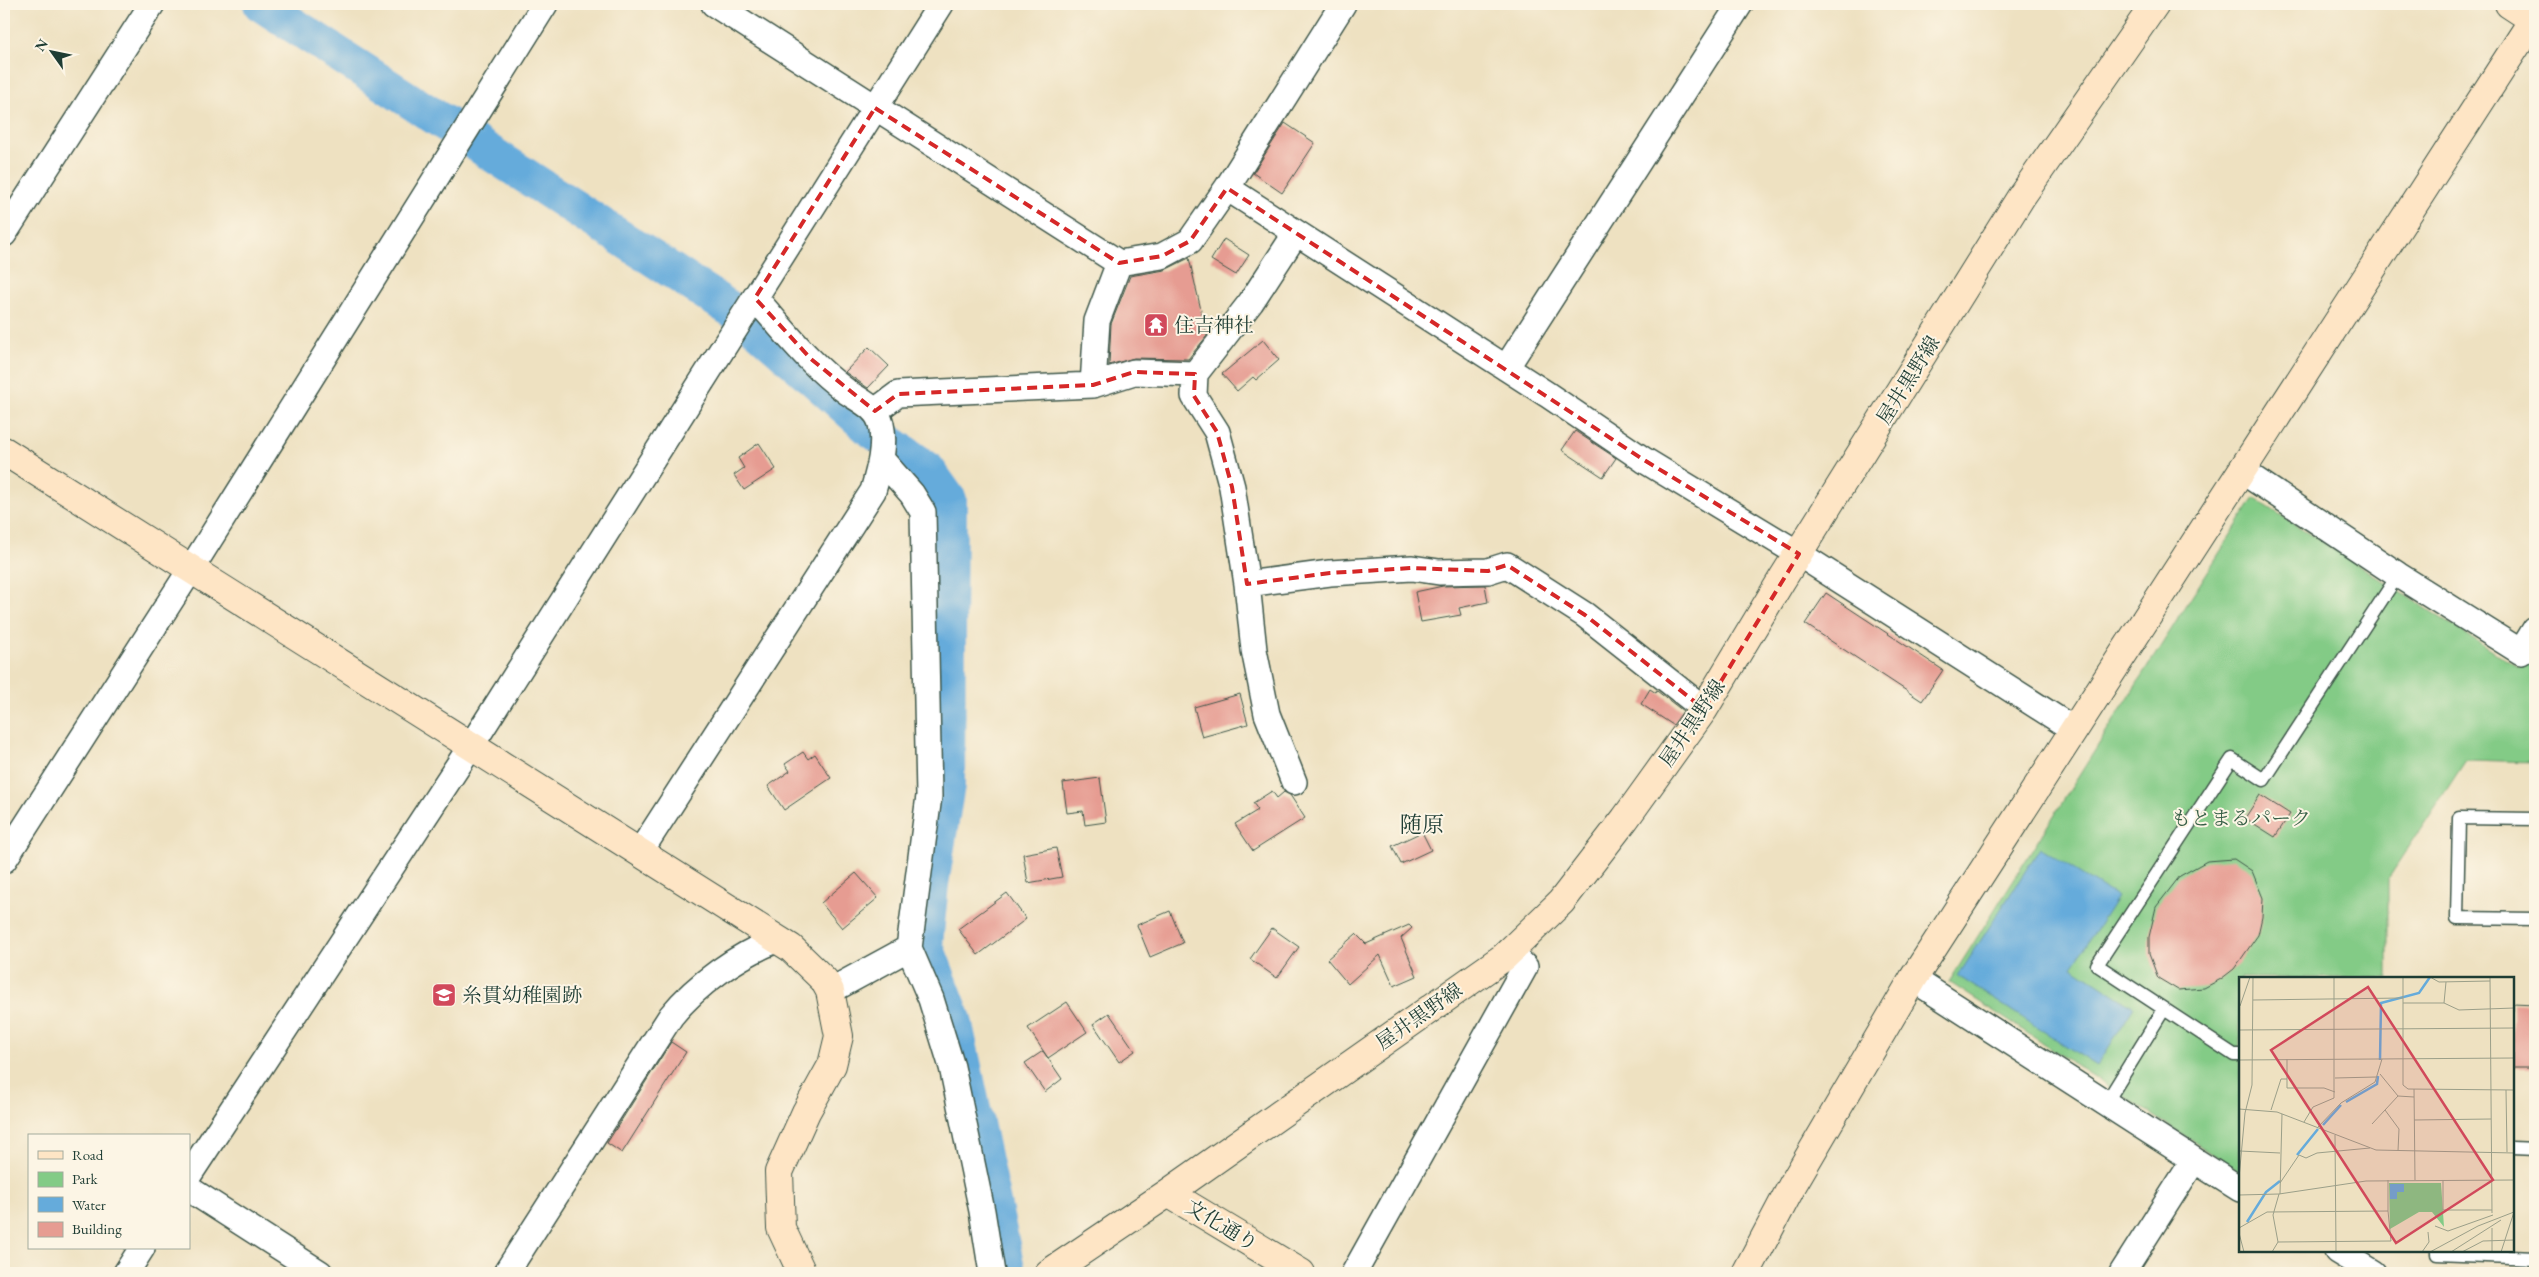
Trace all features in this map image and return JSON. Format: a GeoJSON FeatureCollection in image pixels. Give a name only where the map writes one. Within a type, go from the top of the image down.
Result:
{"type":"FeatureCollection","features":[{"type":"Feature","properties":{"kind":"street"},"geometry":{"type":"LineString","coordinates":[[4,234],[152,4]]}},
{"type":"Feature","properties":{"kind":"street"},"geometry":{"type":"LineString","coordinates":[[4,860],[191,569],[545,4]]}},
{"type":"Feature","properties":{"kind":"street"},"geometry":{"type":"LineString","coordinates":[[714,4],[1118,264],[1162,256],[1190,241],[1227,188],[1343,4]]}},
{"type":"Feature","properties":{"kind":"street"},"geometry":{"type":"LineString","coordinates":[[190,1173],[471,746],[941,4]]}},
{"type":"Feature","properties":{"kind":"street"},"geometry":{"type":"LineString","coordinates":[[1506,368],[1740,4]]}},
{"type":"Feature","properties":{"kind":"street","name":"屋井黒野線"},"geometry":{"type":"LineString","coordinates":[[1049,1273],[1168,1192],[1509,951],[1561,902],[1625,819],[1704,709],[2021,197],[2155,4]]}},
{"type":"Feature","properties":{"kind":"street"},"geometry":{"type":"LineString","coordinates":[[1746,1273],[1793,1184],[1913,979],[2072,729],[2535,19],[2509,4]]}},
{"type":"Feature","properties":{"kind":"street"},"geometry":{"type":"LineString","coordinates":[[1227,188],[1506,368],[1644,460],[1799,554],[2072,729]]}},
{"type":"Feature","properties":{"kind":"street"},"geometry":{"type":"LineString","coordinates":[[1294,782],[1267,714],[1254,650],[1247,584],[1232,487],[1217,432],[1194,396],[1195,374],[1251,302],[1296,233]]}},
{"type":"Feature","properties":{"kind":"street"},"geometry":{"type":"LineString","coordinates":[[1093,385],[1097,321],[1118,264]]}},
{"type":"Feature","properties":{"kind":"street"},"geometry":{"type":"LineString","coordinates":[[640,852],[873,491],[882,460],[881,424],[875,411],[844,390],[754,298]]}},
{"type":"Feature","properties":{"kind":"street"},"geometry":{"type":"LineString","coordinates":[[875,411],[898,394],[1093,385],[1134,372],[1195,374]]}},
{"type":"Feature","properties":{"kind":"street"},"geometry":{"type":"LineString","coordinates":[[4,451],[791,948],[824,980],[830,991],[839,1036],[832,1065],[806,1112],[779,1172],[781,1228],[802,1273]]}},
{"type":"Feature","properties":{"kind":"street"},"geometry":{"type":"LineString","coordinates":[[882,460],[912,494],[923,512],[929,796],[909,948],[931,999],[952,1067],[982,1211],[992,1273]]}},
{"type":"Feature","properties":{"kind":"street"},"geometry":{"type":"LineString","coordinates":[[2242,471],[2398,575],[2521,652],[2535,629]]}},
{"type":"Feature","properties":{"kind":"street"},"geometry":{"type":"LineString","coordinates":[[1247,584],[1330,573],[1412,568],[1439,572],[1488,571],[1507,565],[1585,615],[1704,709]]}},
{"type":"Feature","properties":{"kind":"street"},"geometry":{"type":"LineString","coordinates":[[506,1273],[671,1016],[689,994],[755,949],[776,940]]}},
{"type":"Feature","properties":{"kind":"street"},"geometry":{"type":"LineString","coordinates":[[830,991],[909,948]]}},
{"type":"Feature","properties":{"kind":"street"},"geometry":{"type":"LineString","coordinates":[[1354,1273],[1525,967],[1509,951]]}},
{"type":"Feature","properties":{"kind":"street"},"geometry":{"type":"LineString","coordinates":[[1913,979],[2239,1188]]}},
{"type":"Feature","properties":{"kind":"street"},"geometry":{"type":"LineString","coordinates":[[2122,1273],[2194,1160]]}},
{"type":"Feature","properties":{"kind":"street"},"geometry":{"type":"LineString","coordinates":[[190,1191],[320,1273]]}},
{"type":"Feature","properties":{"kind":"street","name":"文化通り"},"geometry":{"type":"LineString","coordinates":[[1168,1192],[1301,1273]]}},
{"type":"Feature","properties":{"kind":"street"},"geometry":{"type":"LineString","coordinates":[[126,1273],[141,1250]]}},
{"type":"Feature","properties":{"kind":"street"},"geometry":{"type":"LineString","coordinates":[[2340,1252],[2373,1273]]}},
{"type":"Feature","properties":{"kind":"lane"},"geometry":{"type":"LineString","coordinates":[[2239,1055],[2234,1055],[2097,965],[2232,759],[2264,780],[2398,575]]}},
{"type":"Feature","properties":{"kind":"lane"},"geometry":{"type":"LineString","coordinates":[[2535,819],[2459,818],[2457,918],[2535,919]]}},
{"type":"Feature","properties":{"kind":"lane"},"geometry":{"type":"LineString","coordinates":[[2106,1103],[2164,1009]]}},
{"type":"Feature","properties":{"kind":"lane"},"geometry":{"type":"LineString","coordinates":[[2514,1148],[2535,1149]]}},
{"type":"Feature","properties":{"kind":"lane"},"geometry":{"type":"LineString","coordinates":[[2437,1252],[2437,1254],[2535,1258]]}},
{"type":"Feature","properties":{"kind":"highlighted area"},"geometry":{"type":"Polygon","coordinates":[[[875,108],[1119,263],[1162,256],[1190,241],[1227,188],[1644,460],[1799,554],[1704,709],[1585,615],[1507,565],[1488,571],[1412,568],[1330,573],[1247,584],[1232,487],[1217,432],[1194,396],[1195,374],[1134,372],[1093,385],[898,394],[875,411],[811,359],[755,298],[875,108]]]}},
{"type":"Feature","properties":{"kind":"green space","name":"もとまるパーク"},"geometry":{"type":"Polygon","coordinates":[[[2254,498],[2519,668],[2533,646],[2535,647],[2535,762],[2466,760],[2388,879],[2388,977],[2239,977],[2239,1171],[1949,982],[2254,498]]]}},
{"type":"Feature","properties":{"kind":"water"},"geometry":{"type":"Polygon","coordinates":[[[2040,848],[2117,897],[2072,967],[2134,1007],[2097,1066],[1958,976],[2040,848]]]}},
{"type":"Feature","properties":{"kind":"building"},"geometry":{"type":"Polygon","coordinates":[[[1285,123],[1315,143],[1282,193],[1253,173],[1285,123]]]}},
{"type":"Feature","properties":{"kind":"building"},"geometry":{"type":"Polygon","coordinates":[[[1224,239],[1249,255],[1236,275],[1211,260],[1224,239]]]}},
{"type":"Feature","properties":{"kind":"building","name":"住吉神社"},"geometry":{"type":"Polygon","coordinates":[[[1189,258],[1207,336],[1188,359],[1134,358],[1109,365],[1111,324],[1130,276],[1165,270],[1189,258]]]}},
{"type":"Feature","properties":{"kind":"building"},"geometry":{"type":"Polygon","coordinates":[[[1263,340],[1279,360],[1256,380],[1253,377],[1237,391],[1222,374],[1263,340]]]}},
{"type":"Feature","properties":{"kind":"building"},"geometry":{"type":"Polygon","coordinates":[[[869,347],[889,366],[868,388],[845,372],[869,347]]]}},
{"type":"Feature","properties":{"kind":"building"},"geometry":{"type":"Polygon","coordinates":[[[1575,431],[1616,458],[1603,477],[1562,450],[1575,431]]]}},
{"type":"Feature","properties":{"kind":"building"},"geometry":{"type":"Polygon","coordinates":[[[759,443],[776,469],[744,490],[734,475],[744,468],[738,458],[759,443]]]}},
{"type":"Feature","properties":{"kind":"building"},"geometry":{"type":"Polygon","coordinates":[[[1485,585],[1488,602],[1459,608],[1461,615],[1421,622],[1415,592],[1443,586],[1485,585]]]}},
{"type":"Feature","properties":{"kind":"building"},"geometry":{"type":"Polygon","coordinates":[[[1826,593],[1943,670],[1922,701],[1805,624],[1826,593]]]}},
{"type":"Feature","properties":{"kind":"building"},"geometry":{"type":"Polygon","coordinates":[[[1650,689],[1656,693],[1657,691],[1683,711],[1673,725],[1641,704],[1650,689]]]}},
{"type":"Feature","properties":{"kind":"building"},"geometry":{"type":"Polygon","coordinates":[[[1240,694],[1248,724],[1202,737],[1194,707],[1240,694]]]}},
{"type":"Feature","properties":{"kind":"building"},"geometry":{"type":"Polygon","coordinates":[[[803,752],[808,759],[815,754],[831,778],[784,810],[768,786],[790,771],[785,764],[803,752]]]}},
{"type":"Feature","properties":{"kind":"building"},"geometry":{"type":"Polygon","coordinates":[[[1100,778],[1106,822],[1085,825],[1083,811],[1067,813],[1063,783],[1100,778]]]}},
{"type":"Feature","properties":{"kind":"building"},"geometry":{"type":"Polygon","coordinates":[[[1272,791],[1277,798],[1284,792],[1290,795],[1305,818],[1253,851],[1235,824],[1258,810],[1253,803],[1272,791]]]}},
{"type":"Feature","properties":{"kind":"building"},"geometry":{"type":"Polygon","coordinates":[[[2260,795],[2290,814],[2275,837],[2245,818],[2260,795]]]}},
{"type":"Feature","properties":{"kind":"building"},"geometry":{"type":"Polygon","coordinates":[[[1422,832],[1431,850],[1401,864],[1392,846],[1422,832]]]}},
{"type":"Feature","properties":{"kind":"building"},"geometry":{"type":"Polygon","coordinates":[[[1056,848],[1062,877],[1028,883],[1023,854],[1056,848]]]}},
{"type":"Feature","properties":{"kind":"building"},"geometry":{"type":"Polygon","coordinates":[[[2234,859],[2252,871],[2263,898],[2262,917],[2258,935],[2234,969],[2221,979],[2204,988],[2178,990],[2158,978],[2149,954],[2149,937],[2156,907],[2180,876],[2207,861],[2234,859]]]}},
{"type":"Feature","properties":{"kind":"building"},"geometry":{"type":"Polygon","coordinates":[[[856,873],[878,898],[842,928],[821,903],[856,873]]]}},
{"type":"Feature","properties":{"kind":"building"},"geometry":{"type":"Polygon","coordinates":[[[1007,893],[1026,919],[978,955],[958,929],[1007,893]]]}},
{"type":"Feature","properties":{"kind":"building"},"geometry":{"type":"Polygon","coordinates":[[[1170,911],[1183,943],[1150,957],[1137,925],[1170,911]]]}},
{"type":"Feature","properties":{"kind":"building"},"geometry":{"type":"Polygon","coordinates":[[[1409,925],[1412,928],[1401,938],[1417,976],[1394,986],[1380,955],[1348,984],[1327,959],[1356,934],[1366,944],[1409,925]]]}},
{"type":"Feature","properties":{"kind":"building"},"geometry":{"type":"Polygon","coordinates":[[[1272,928],[1299,947],[1277,978],[1250,959],[1272,928]]]}},
{"type":"Feature","properties":{"kind":"building"},"geometry":{"type":"Polygon","coordinates":[[[1067,1002],[1087,1032],[1048,1058],[1028,1028],[1067,1002]]]}},
{"type":"Feature","properties":{"kind":"building"},"geometry":{"type":"Polygon","coordinates":[[[2514,1004],[2535,1005],[2535,1068],[2514,1068],[2514,1004]]]}},
{"type":"Feature","properties":{"kind":"building"},"geometry":{"type":"Polygon","coordinates":[[[1109,1013],[1135,1051],[1119,1062],[1093,1024],[1109,1013]]]}},
{"type":"Feature","properties":{"kind":"building"},"geometry":{"type":"Polygon","coordinates":[[[671,1042],[686,1052],[622,1153],[607,1143],[671,1042]]]}},
{"type":"Feature","properties":{"kind":"building"},"geometry":{"type":"Polygon","coordinates":[[[1043,1051],[1062,1079],[1045,1092],[1025,1063],[1043,1051]]]}},
{"type":"Feature","properties":{"kind":"waterway"},"geometry":{"type":"LineString","coordinates":[[261,4],[746,319],[869,428],[927,469],[949,500],[947,785],[931,884],[925,944],[954,1020],[1008,1273]]}},
{"type":"Feature","properties":{"kind":"place","name":"住吉神社"},"geometry":{"type":"Point","coordinates":[1156,325]}},
{"type":"Feature","properties":{"kind":"place","name":"糸貫幼稚園跡"},"geometry":{"type":"Point","coordinates":[444,995]}},
{"type":"Feature","properties":{"kind":"district","name":"随原"},"geometry":{"type":"Point","coordinates":[1422,824]}}]}
